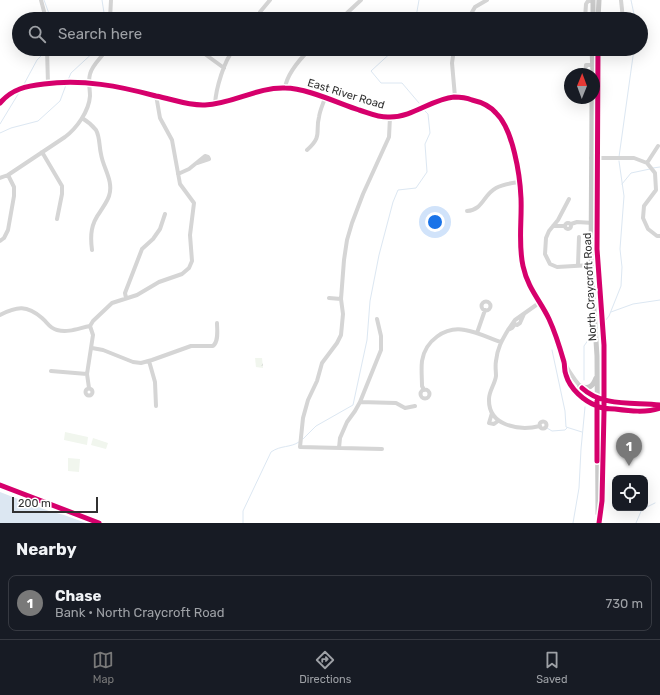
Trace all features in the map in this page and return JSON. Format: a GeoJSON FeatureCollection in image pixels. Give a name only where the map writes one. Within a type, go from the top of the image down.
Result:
{"type":"FeatureCollection","features":[{"type":"Feature","properties":{"kind":"main road"},"geometry":{"type":"LineString","coordinates":[[592,12],[593,0]]}},
{"type":"Feature","properties":{"kind":"main road"},"geometry":{"type":"LineString","coordinates":[[598,12],[599,0]]}},
{"type":"Feature","properties":{"kind":"main road","name":"North Craycroft Road"},"geometry":{"type":"LineString","coordinates":[[593,56],[595,65],[594,223],[592,265],[595,317],[599,323],[600,343],[604,345],[602,501],[598,523]]}},
{"type":"Feature","properties":{"kind":"main road","name":"North Craycroft Road"},"geometry":{"type":"LineString","coordinates":[[594,68],[597,56]]}},
{"type":"Feature","properties":{"kind":"main road","name":"North Craycroft Road"},"geometry":{"type":"LineString","coordinates":[[592,104],[594,158]]}},
{"type":"Feature","properties":{"kind":"main road","name":"North Craycroft Road"},"geometry":{"type":"LineString","coordinates":[[594,223],[601,306],[599,323],[597,406],[596,495],[598,523]]}},
{"type":"Feature","properties":{"kind":"main road"},"geometry":{"type":"LineString","coordinates":[[593,286],[597,290],[597,299],[601,306]]}},
{"type":"Feature","properties":{"kind":"main road"},"geometry":{"type":"LineString","coordinates":[[580,386],[588,388],[592,386],[598,375]]}},
{"type":"Feature","properties":{"kind":"street"},"geometry":{"type":"LineString","coordinates":[[41,0],[44,12]]}},
{"type":"Feature","properties":{"kind":"street"},"geometry":{"type":"LineString","coordinates":[[110,12],[111,0]]}},
{"type":"Feature","properties":{"kind":"street"},"geometry":{"type":"LineString","coordinates":[[260,12],[270,0]]}},
{"type":"Feature","properties":{"kind":"street"},"geometry":{"type":"LineString","coordinates":[[348,12],[360,0]]}},
{"type":"Feature","properties":{"kind":"street"},"geometry":{"type":"LineString","coordinates":[[472,12],[475,7],[487,0]]}},
{"type":"Feature","properties":{"kind":"street"},"geometry":{"type":"LineString","coordinates":[[586,12],[586,4],[588,1],[593,0]]}},
{"type":"Feature","properties":{"kind":"street"},"geometry":{"type":"LineString","coordinates":[[621,0],[622,12]]}},
{"type":"Feature","properties":{"kind":"street"},"geometry":{"type":"LineString","coordinates":[[48,56],[48,84]]}},
{"type":"Feature","properties":{"kind":"street"},"geometry":{"type":"LineString","coordinates":[[0,178],[8,175],[70,133],[82,118],[90,99],[90,76],[92,68],[101,56]]}},
{"type":"Feature","properties":{"kind":"street"},"geometry":{"type":"LineString","coordinates":[[208,56],[224,68]]}},
{"type":"Feature","properties":{"kind":"street"},"geometry":{"type":"LineString","coordinates":[[215,104],[215,96],[228,56]]}},
{"type":"Feature","properties":{"kind":"street"},"geometry":{"type":"LineString","coordinates":[[285,88],[287,79],[304,56]]}},
{"type":"Feature","properties":{"kind":"street"},"geometry":{"type":"LineString","coordinates":[[453,56],[452,63],[455,97]]}},
{"type":"Feature","properties":{"kind":"street"},"geometry":{"type":"LineString","coordinates":[[586,68],[586,65],[595,65]]}},
{"type":"Feature","properties":{"kind":"street","name":"East River Road"},"geometry":{"type":"LineString","coordinates":[[0,103],[14,90],[48,84],[90,83],[113,85],[200,105],[215,104],[259,92],[285,88],[301,90],[372,114],[390,117],[411,113],[442,100],[455,97],[473,100],[487,106],[502,120],[511,138],[521,197],[520,247],[522,266],[530,288],[549,318],[564,362],[565,374],[569,382],[577,394],[597,406],[604,408],[630,411],[651,411],[660,406]]}},
{"type":"Feature","properties":{"kind":"street"},"geometry":{"type":"LineString","coordinates":[[0,315],[11,309],[20,307],[28,309],[42,318],[51,328],[58,331],[70,331],[90,326],[93,321],[112,303],[137,295],[159,282],[182,274],[189,268],[192,261],[190,235],[194,203],[180,184],[172,140],[160,118],[156,95]]}},
{"type":"Feature","properties":{"kind":"street"},"geometry":{"type":"LineString","coordinates":[[307,150],[316,139],[318,133],[319,116],[325,98]]}},
{"type":"Feature","properties":{"kind":"street"},"geometry":{"type":"LineString","coordinates":[[382,449],[300,447],[303,418],[308,400],[317,381],[322,363],[337,344],[341,335],[343,314],[341,299],[347,240],[363,194],[389,137],[390,117]]}},
{"type":"Feature","properties":{"kind":"street"},"geometry":{"type":"LineString","coordinates":[[82,118],[96,131],[101,156],[111,187],[110,195],[92,225],[90,232],[92,250]]}},
{"type":"Feature","properties":{"kind":"street"},"geometry":{"type":"LineString","coordinates":[[647,163],[658,146]]}},
{"type":"Feature","properties":{"kind":"street"},"geometry":{"type":"LineString","coordinates":[[42,152],[62,186],[57,219]]}},
{"type":"Feature","properties":{"kind":"street"},"geometry":{"type":"LineString","coordinates":[[594,158],[634,158],[647,163],[655,174],[656,190],[644,206],[643,218],[648,230],[657,236],[660,236]]}},
{"type":"Feature","properties":{"kind":"street"},"geometry":{"type":"LineString","coordinates":[[178,174],[197,163]]}},
{"type":"Feature","properties":{"kind":"street"},"geometry":{"type":"LineString","coordinates":[[0,241],[4,238],[8,230],[14,196],[14,187],[8,175]]}},
{"type":"Feature","properties":{"kind":"street"},"geometry":{"type":"LineString","coordinates":[[466,211],[478,207],[496,188],[519,182]]}},
{"type":"Feature","properties":{"kind":"street"},"geometry":{"type":"LineString","coordinates":[[569,199],[558,220],[549,231],[545,246],[545,254],[550,264],[556,267],[561,268],[578,265],[592,265]]}},
{"type":"Feature","properties":{"kind":"street"},"geometry":{"type":"LineString","coordinates":[[126,298],[126,293],[142,249],[153,239],[160,229],[165,214]]}},
{"type":"Feature","properties":{"kind":"street"},"geometry":{"type":"LineString","coordinates":[[553,226],[565,226],[569,229],[571,224],[578,222],[594,223]]}},
{"type":"Feature","properties":{"kind":"street"},"geometry":{"type":"LineString","coordinates":[[578,236],[578,265]]}},
{"type":"Feature","properties":{"kind":"street"},"geometry":{"type":"LineString","coordinates":[[328,298],[341,299]]}},
{"type":"Feature","properties":{"kind":"street"},"geometry":{"type":"LineString","coordinates":[[539,304],[519,317],[514,317],[512,328],[508,330],[501,342],[496,359],[496,377],[489,395],[489,405],[492,413],[498,421],[518,428],[540,426]]}},
{"type":"Feature","properties":{"kind":"street"},"geometry":{"type":"LineString","coordinates":[[477,333],[485,310]]}},
{"type":"Feature","properties":{"kind":"street"},"geometry":{"type":"LineString","coordinates":[[514,323],[520,323],[524,314]]}},
{"type":"Feature","properties":{"kind":"street"},"geometry":{"type":"LineString","coordinates":[[339,448],[340,438],[347,422],[360,402],[380,350],[381,336],[377,319]]}},
{"type":"Feature","properties":{"kind":"street"},"geometry":{"type":"LineString","coordinates":[[92,348],[103,350],[133,362],[141,363],[191,346],[213,346],[217,340],[217,323]]}},
{"type":"Feature","properties":{"kind":"street"},"geometry":{"type":"LineString","coordinates":[[89,388],[87,374],[93,335],[90,326]]}},
{"type":"Feature","properties":{"kind":"street"},"geometry":{"type":"LineString","coordinates":[[424,390],[422,386],[422,362],[425,352],[434,338],[440,334],[452,330],[464,329],[501,342]]}},
{"type":"Feature","properties":{"kind":"street"},"geometry":{"type":"LineString","coordinates":[[149,361],[155,382],[156,406]]}},
{"type":"Feature","properties":{"kind":"street","name":"East River Road"},"geometry":{"type":"LineString","coordinates":[[564,362],[580,386],[586,392],[598,398],[604,400],[660,406]]}},
{"type":"Feature","properties":{"kind":"street"},"geometry":{"type":"LineString","coordinates":[[51,371],[87,374]]}},
{"type":"Feature","properties":{"kind":"street"},"geometry":{"type":"LineString","coordinates":[[360,402],[396,403],[405,408],[415,406]]}},
{"type":"Feature","properties":{"kind":"street"},"geometry":{"type":"LineString","coordinates":[[492,413],[489,422],[492,424],[498,421]]}},
{"type":"Feature","properties":{"kind":"green space"},"geometry":{"type":"Polygon","coordinates":[[[255,358],[262,358],[263,368],[256,367],[255,358]]]}},
{"type":"Feature","properties":{"kind":"green space"},"geometry":{"type":"Polygon","coordinates":[[[65,432],[88,437],[87,445],[64,440],[65,432]]]}},
{"type":"Feature","properties":{"kind":"green space"},"geometry":{"type":"Polygon","coordinates":[[[93,438],[108,443],[106,449],[91,445],[93,438]]]}},
{"type":"Feature","properties":{"kind":"green space"},"geometry":{"type":"Polygon","coordinates":[[[68,458],[80,459],[79,472],[68,471],[68,458]]]}},
{"type":"Feature","properties":{"kind":"shaded area"},"geometry":{"type":"Polygon","coordinates":[[[0,492],[49,511],[86,523],[0,523],[0,492]]]}},
{"type":"Feature","properties":{"kind":"waterway"},"geometry":{"type":"LineString","coordinates":[[44,0],[48,12]]}},
{"type":"Feature","properties":{"kind":"waterway"},"geometry":{"type":"LineString","coordinates":[[102,0],[104,12]]}},
{"type":"Feature","properties":{"kind":"waterway"},"geometry":{"type":"LineString","coordinates":[[417,12],[419,0]]}},
{"type":"Feature","properties":{"kind":"waterway"},"geometry":{"type":"LineString","coordinates":[[631,0],[634,12]]}},
{"type":"Feature","properties":{"kind":"waterway"},"geometry":{"type":"LineString","coordinates":[[23,86],[37,60],[41,56]]}},
{"type":"Feature","properties":{"kind":"waterway"},"geometry":{"type":"LineString","coordinates":[[68,80],[71,73],[89,56]]}},
{"type":"Feature","properties":{"kind":"waterway"},"geometry":{"type":"LineString","coordinates":[[387,56],[371,71],[381,83],[402,83],[419,103]]}},
{"type":"Feature","properties":{"kind":"waterway"},"geometry":{"type":"LineString","coordinates":[[619,157],[633,56]]}},
{"type":"Feature","properties":{"kind":"waterway"},"geometry":{"type":"LineString","coordinates":[[0,133],[11,128],[38,121],[60,101],[66,85]]}},
{"type":"Feature","properties":{"kind":"waterway"},"geometry":{"type":"LineString","coordinates":[[0,124],[20,91]]}},
{"type":"Feature","properties":{"kind":"waterway"},"geometry":{"type":"LineString","coordinates":[[303,439],[316,426],[353,405],[367,340],[370,301],[379,255],[393,202],[398,190],[416,188],[427,172],[425,144],[430,133],[428,114],[425,111]]}},
{"type":"Feature","properties":{"kind":"waterway"},"geometry":{"type":"LineString","coordinates":[[605,321],[609,316],[621,286],[622,267],[620,249],[624,196],[619,161]]}},
{"type":"Feature","properties":{"kind":"waterway"},"geometry":{"type":"LineString","coordinates":[[653,168],[660,167]]}},
{"type":"Feature","properties":{"kind":"waterway"},"geometry":{"type":"LineString","coordinates":[[622,184],[631,173],[650,169]]}},
{"type":"Feature","properties":{"kind":"waterway"},"geometry":{"type":"LineString","coordinates":[[611,312],[633,304],[660,300]]}},
{"type":"Feature","properties":{"kind":"waterway"},"geometry":{"type":"LineString","coordinates":[[584,380],[584,346],[593,333]]}},
{"type":"Feature","properties":{"kind":"waterway"},"geometry":{"type":"LineString","coordinates":[[552,350],[565,411],[566,427],[582,432]]}},
{"type":"Feature","properties":{"kind":"waterway"},"geometry":{"type":"LineString","coordinates":[[573,523],[579,488],[585,407]]}},
{"type":"Feature","properties":{"kind":"waterway"},"geometry":{"type":"LineString","coordinates":[[547,428],[552,431],[565,430],[567,428]]}},
{"type":"Feature","properties":{"kind":"waterway"},"geometry":{"type":"LineString","coordinates":[[243,523],[243,511],[271,452],[278,448],[299,442]]}},
{"type":"Feature","properties":{"kind":"waterway"},"geometry":{"type":"LineString","coordinates":[[648,506],[655,503]]}},
{"type":"Feature","properties":{"kind":"waterway"},"geometry":{"type":"LineString","coordinates":[[636,523],[641,511]]}},
{"type":"Feature","properties":{"kind":"cycle path"},"geometry":{"type":"LineString","coordinates":[[598,56],[597,249],[604,345],[602,501],[599,523]]}},
{"type":"Feature","properties":{"kind":"cycle path"},"geometry":{"type":"LineString","coordinates":[[0,103],[9,94],[25,87],[73,82],[115,86],[199,105],[215,104],[265,90],[285,88],[302,90],[382,117],[407,114],[446,98],[466,98],[482,103],[494,111],[502,120],[511,141],[517,165],[520,188],[520,232],[523,266],[534,294],[546,312],[553,329],[564,362],[565,373],[568,380],[574,390],[583,398],[602,408],[638,411],[649,411],[660,408]]}},
{"type":"Feature","properties":{"kind":"cycle path"},"geometry":{"type":"LineString","coordinates":[[582,388],[590,394],[609,401],[660,405]]}},
{"type":"Feature","properties":{"kind":"cycle path"},"geometry":{"type":"LineString","coordinates":[[597,401],[597,461]]}},
{"type":"Feature","properties":{"kind":"cycle path"},"geometry":{"type":"LineString","coordinates":[[0,485],[99,523]]}},
{"type":"Feature","properties":{"kind":"place","name":"Chase"},"geometry":{"type":"Point","coordinates":[629,466]}}]}
